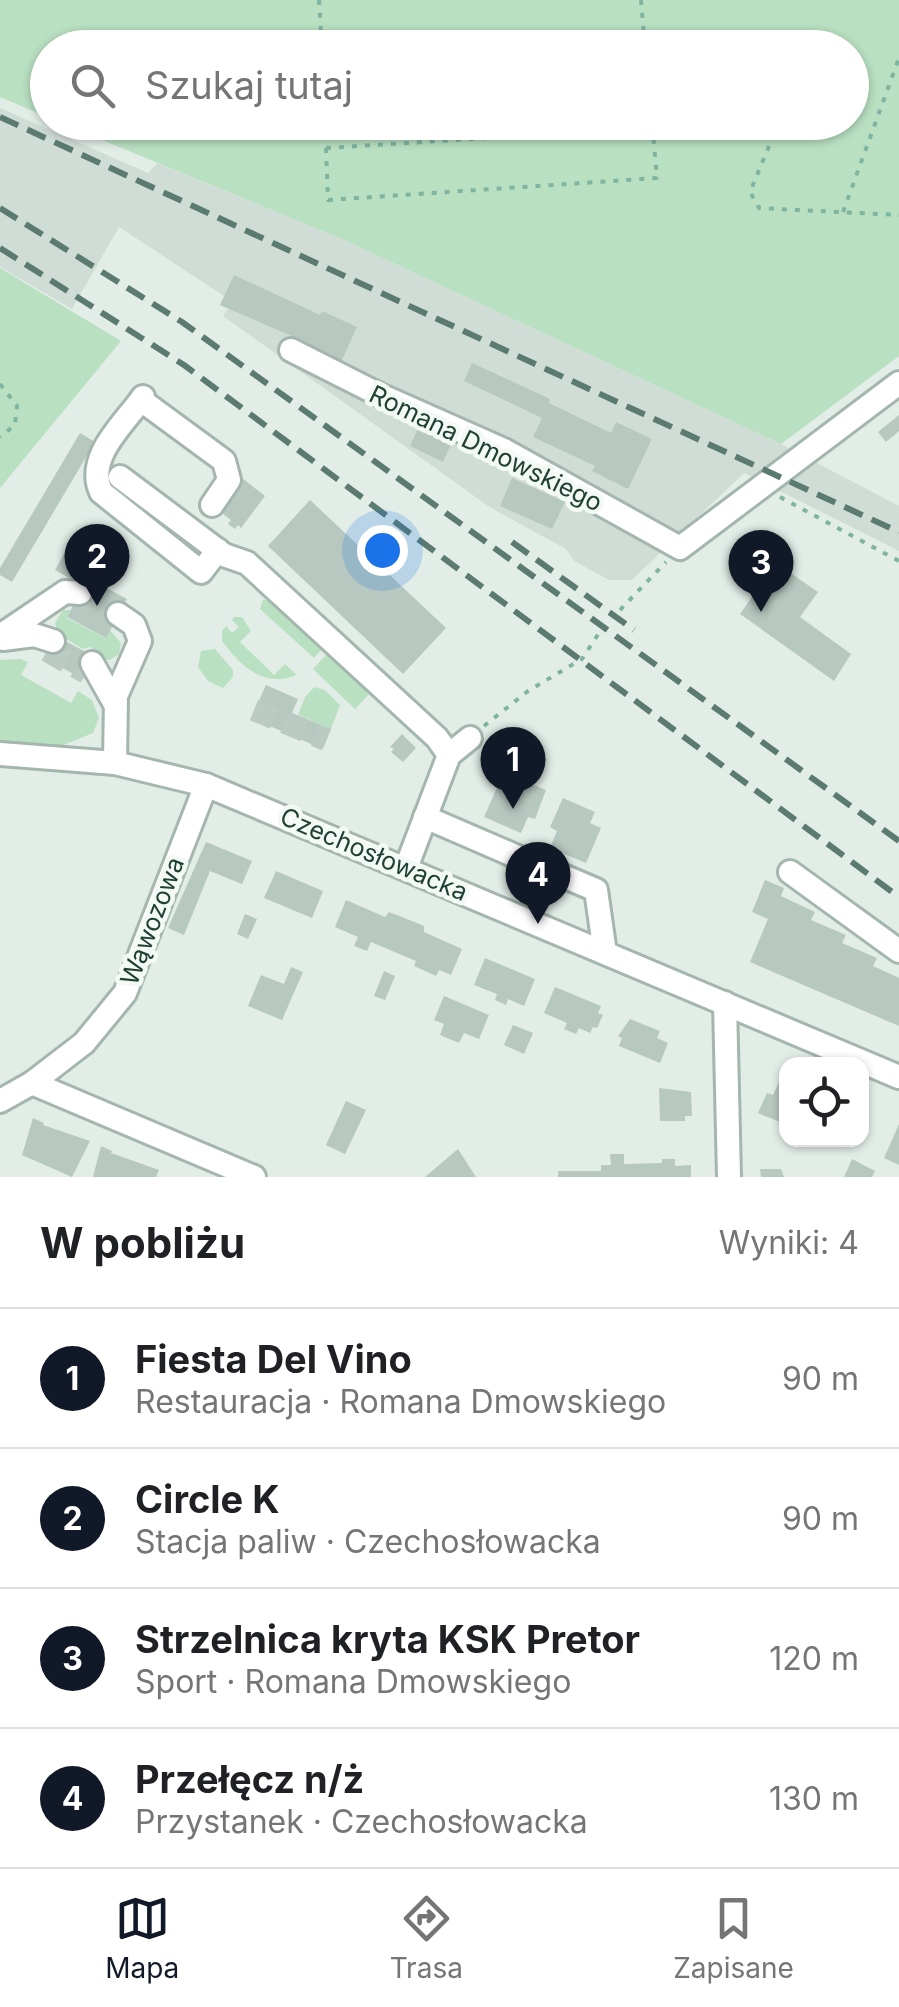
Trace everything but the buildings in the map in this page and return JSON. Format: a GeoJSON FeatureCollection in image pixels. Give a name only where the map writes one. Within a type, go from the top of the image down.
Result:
{"type":"FeatureCollection","features":[{"type":"Feature","properties":{"kind":"street","name":"Romana Dmowskiego"},"geometry":{"type":"LineString","coordinates":[[291,350],[504,450],[680,548]]}},
{"type":"Feature","properties":{"kind":"street"},"geometry":{"type":"LineString","coordinates":[[680,548],[899,383]]}},
{"type":"Feature","properties":{"kind":"street"},"geometry":{"type":"LineString","coordinates":[[212,505],[229,480],[224,461],[142,399],[100,456],[96,472],[101,492],[201,572],[218,550]]}},
{"type":"Feature","properties":{"kind":"street"},"geometry":{"type":"LineString","coordinates":[[120,478],[218,550],[247,563],[438,738],[448,755]]}},
{"type":"Feature","properties":{"kind":"street"},"geometry":{"type":"LineString","coordinates":[[0,638],[69,599]]}},
{"type":"Feature","properties":{"kind":"street"},"geometry":{"type":"LineString","coordinates":[[115,763],[115,704],[122,676],[140,641],[139,631],[116,619]]}},
{"type":"Feature","properties":{"kind":"street"},"geometry":{"type":"LineString","coordinates":[[0,638],[24,636],[50,646]]}},
{"type":"Feature","properties":{"kind":"street"},"geometry":{"type":"LineString","coordinates":[[93,673],[115,704]]}},
{"type":"Feature","properties":{"kind":"street"},"geometry":{"type":"LineString","coordinates":[[406,868],[448,755],[470,738]]}},
{"type":"Feature","properties":{"kind":"street","name":"Czechosłowacka"},"geometry":{"type":"LineString","coordinates":[[0,754],[115,763],[206,785],[899,1076]]}},
{"type":"Feature","properties":{"kind":"street","name":"Wąwozowa"},"geometry":{"type":"LineString","coordinates":[[0,1101],[84,1043],[125,994],[206,785]]}},
{"type":"Feature","properties":{"kind":"street"},"geometry":{"type":"LineString","coordinates":[[425,817],[596,890],[605,952]]}},
{"type":"Feature","properties":{"kind":"street"},"geometry":{"type":"LineString","coordinates":[[790,872],[899,951]]}},
{"type":"Feature","properties":{"kind":"street"},"geometry":{"type":"LineString","coordinates":[[726,1003],[728,1177]]}},
{"type":"Feature","properties":{"kind":"street"},"geometry":{"type":"LineString","coordinates":[[32,1082],[254,1177]]}},
{"type":"Feature","properties":{"kind":"path"},"geometry":{"type":"LineString","coordinates":[[319,0],[321,30]]}},
{"type":"Feature","properties":{"kind":"path"},"geometry":{"type":"LineString","coordinates":[[641,0],[644,30]]}},
{"type":"Feature","properties":{"kind":"path"},"geometry":{"type":"LineString","coordinates":[[843,212],[899,58]]}},
{"type":"Feature","properties":{"kind":"path"},"geometry":{"type":"LineString","coordinates":[[326,140],[328,200],[657,178],[653,140]]}},
{"type":"Feature","properties":{"kind":"path"},"geometry":{"type":"LineString","coordinates":[[326,148],[439,140]]}},
{"type":"Feature","properties":{"kind":"path"},"geometry":{"type":"LineString","coordinates":[[772,140],[750,192],[759,208],[899,214]]}},
{"type":"Feature","properties":{"kind":"path"},"geometry":{"type":"LineString","coordinates":[[0,384],[17,406],[15,425],[0,437]]}},
{"type":"Feature","properties":{"kind":"path"},"geometry":{"type":"LineString","coordinates":[[764,482],[774,494],[899,561]]}},
{"type":"Feature","properties":{"kind":"path"},"geometry":{"type":"LineString","coordinates":[[620,610],[680,548]]}},
{"type":"Feature","properties":{"kind":"path"},"geometry":{"type":"LineString","coordinates":[[470,738],[528,691],[582,659],[599,633]]}},
{"type":"Feature","properties":{"kind":"shaded area"},"geometry":{"type":"Polygon","coordinates":[[[0,108],[30,121],[30,140],[73,140],[148,173],[157,163],[342,239],[781,444],[899,506],[899,551],[744,473],[632,580],[609,580],[574,561],[566,549],[491,508],[223,316],[228,309],[220,305],[224,296],[119,227],[72,309],[0,267],[0,108]]]}},
{"type":"Feature","properties":{"kind":"green space"},"geometry":{"type":"Polygon","coordinates":[[[0,0],[899,0],[899,356],[781,444],[342,239],[102,140],[869,140],[869,30],[30,30],[30,110],[0,97],[0,0]]]}},
{"type":"Feature","properties":{"kind":"green space"},"geometry":{"type":"Polygon","coordinates":[[[0,268],[121,341],[0,488],[0,268]]]}},
{"type":"Feature","properties":{"kind":"green space"},"geometry":{"type":"Polygon","coordinates":[[[263,600],[272,600],[324,647],[314,658],[260,609],[263,600]]]}},
{"type":"Feature","properties":{"kind":"green space"},"geometry":{"type":"Polygon","coordinates":[[[63,610],[70,610],[67,618],[105,638],[110,630],[121,643],[119,654],[103,660],[90,647],[83,649],[58,634],[55,623],[63,610]]]}},
{"type":"Feature","properties":{"kind":"green space"},"geometry":{"type":"Polygon","coordinates":[[[242,617],[251,631],[240,642],[274,675],[285,664],[297,675],[264,677],[237,659],[222,641],[226,626],[232,633],[239,627],[232,620],[242,617]]]}},
{"type":"Feature","properties":{"kind":"green space"},"geometry":{"type":"Polygon","coordinates":[[[215,649],[233,670],[233,677],[223,688],[208,681],[198,667],[201,651],[215,649]]]}},
{"type":"Feature","properties":{"kind":"green space"},"geometry":{"type":"Polygon","coordinates":[[[329,652],[372,691],[355,709],[313,669],[329,652]]]}},
{"type":"Feature","properties":{"kind":"green space"},"geometry":{"type":"Polygon","coordinates":[[[0,660],[28,662],[21,675],[71,703],[78,691],[92,700],[99,718],[93,733],[61,746],[0,742],[0,660]]]}},
{"type":"Feature","properties":{"kind":"green space"},"geometry":{"type":"Polygon","coordinates":[[[314,687],[325,690],[340,705],[331,729],[298,715],[314,687]]]}},
{"type":"Feature","properties":{"kind":"tunnel"},"geometry":{"type":"LineString","coordinates":[[80,593],[118,614]]}},
{"type":"Feature","properties":{"kind":"tunnel"},"geometry":{"type":"LineString","coordinates":[[47,651],[86,673]]}},
{"type":"Feature","properties":{"kind":"tunnel"},"geometry":{"type":"LineString","coordinates":[[254,710],[326,740]]}},
{"type":"Feature","properties":{"kind":"railway"},"geometry":{"type":"LineString","coordinates":[[0,117],[30,131]]}},
{"type":"Feature","properties":{"kind":"railway"},"geometry":{"type":"LineString","coordinates":[[50,140],[899,532]]}},
{"type":"Feature","properties":{"kind":"railway"},"geometry":{"type":"LineString","coordinates":[[0,208],[182,322],[899,841]]}},
{"type":"Feature","properties":{"kind":"railway"},"geometry":{"type":"LineString","coordinates":[[0,248],[184,365],[899,897]]}},
{"type":"Feature","properties":{"kind":"railway"},"geometry":{"type":"LineString","coordinates":[[512,542],[634,630]]}},
{"type":"Feature","properties":{"kind":"place","name":"Circle K"},"geometry":{"type":"Point","coordinates":[97,606]}},
{"type":"Feature","properties":{"kind":"place","name":"Strzelnica kryta KSK Pretor"},"geometry":{"type":"Point","coordinates":[761,612]}},
{"type":"Feature","properties":{"kind":"place","name":"Fiesta Del Vino"},"geometry":{"type":"Point","coordinates":[513,809]}},
{"type":"Feature","properties":{"kind":"place","name":"Przełęcz n/ż"},"geometry":{"type":"Point","coordinates":[538,924]}}]}
